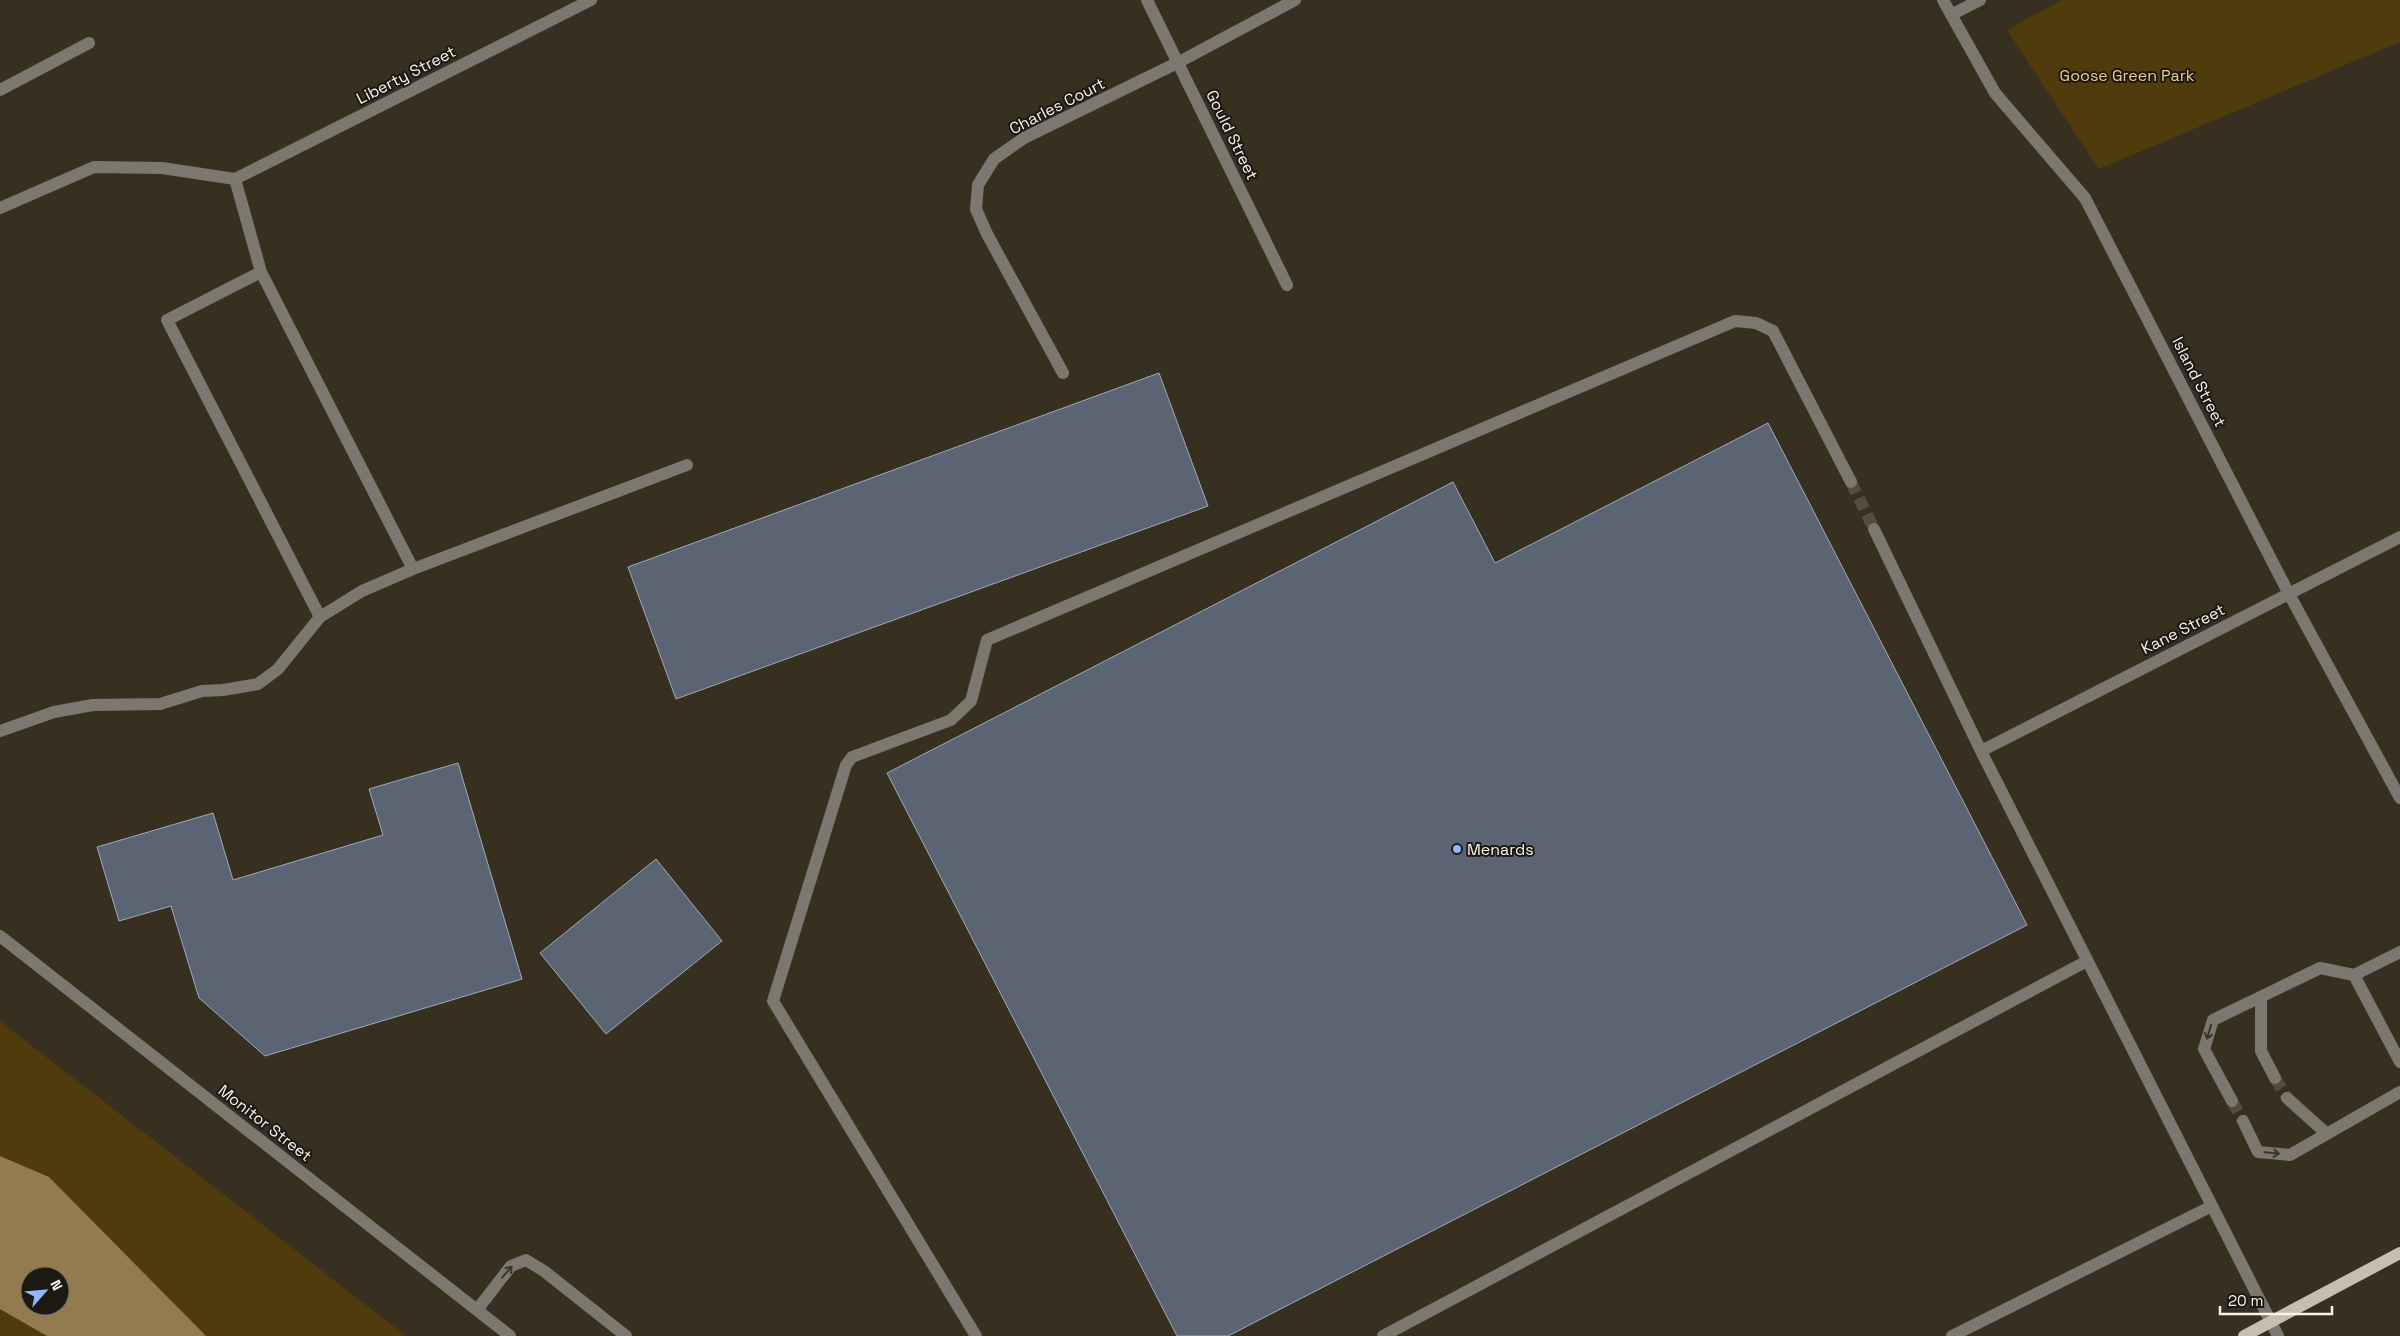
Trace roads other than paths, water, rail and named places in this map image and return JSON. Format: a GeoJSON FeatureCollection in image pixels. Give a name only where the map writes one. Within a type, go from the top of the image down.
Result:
{"type":"FeatureCollection","features":[{"type":"Feature","properties":{"kind":"main road"},"geometry":{"type":"LineString","coordinates":[[2244,1336],[2400,1254]]}},
{"type":"Feature","properties":{"kind":"street","name":"Liberty Street"},"geometry":{"type":"LineString","coordinates":[[235,179],[591,0]]}},
{"type":"Feature","properties":{"kind":"street","name":"Gould Street"},"geometry":{"type":"LineString","coordinates":[[1147,0],[1287,285]]}},
{"type":"Feature","properties":{"kind":"street","name":"Charles Court"},"geometry":{"type":"LineString","coordinates":[[1063,373],[987,234],[976,209],[978,185],[994,159],[1024,138],[1179,62],[1295,0]]}},
{"type":"Feature","properties":{"kind":"street","name":"Island Street"},"geometry":{"type":"LineString","coordinates":[[1943,0],[1995,92],[2085,198],[2289,594],[2400,798]]}},
{"type":"Feature","properties":{"kind":"street"},"geometry":{"type":"LineString","coordinates":[[1951,15],[1980,0]]}},
{"type":"Feature","properties":{"kind":"street"},"geometry":{"type":"LineString","coordinates":[[0,90],[89,43]]}},
{"type":"Feature","properties":{"kind":"street"},"geometry":{"type":"LineString","coordinates":[[0,208],[94,167],[162,168],[235,179],[261,272],[413,569]]}},
{"type":"Feature","properties":{"kind":"street"},"geometry":{"type":"LineString","coordinates":[[261,272],[167,320],[320,617]]}},
{"type":"Feature","properties":{"kind":"street"},"geometry":{"type":"LineString","coordinates":[[976,1336],[773,1000],[846,765],[852,757],[951,720],[971,701],[987,640],[1735,321],[1756,323],[1773,331],[1851,482]]}},
{"type":"Feature","properties":{"kind":"street"},"geometry":{"type":"LineString","coordinates":[[0,731],[54,712],[93,706],[160,704],[202,691],[223,690],[258,684],[278,669],[320,617],[362,591],[413,569],[687,465]]}},
{"type":"Feature","properties":{"kind":"street"},"geometry":{"type":"LineString","coordinates":[[1874,529],[1981,751],[2278,1336]]}},
{"type":"Feature","properties":{"kind":"street","name":"Kane Street"},"geometry":{"type":"LineString","coordinates":[[1981,751],[2400,537]]}},
{"type":"Feature","properties":{"kind":"street","name":"Monitor Street"},"geometry":{"type":"LineString","coordinates":[[0,936],[510,1336]]}},
{"type":"Feature","properties":{"kind":"street"},"geometry":{"type":"LineString","coordinates":[[2232,1102],[2204,1049],[2213,1020],[2320,968],[2354,975],[2400,952]]}},
{"type":"Feature","properties":{"kind":"street"},"geometry":{"type":"LineString","coordinates":[[1384,1336],[2087,961]]}},
{"type":"Feature","properties":{"kind":"street"},"geometry":{"type":"LineString","coordinates":[[2354,975],[2400,1062]]}},
{"type":"Feature","properties":{"kind":"street"},"geometry":{"type":"LineString","coordinates":[[2261,997],[2261,1051],[2275,1078]]}},
{"type":"Feature","properties":{"kind":"street"},"geometry":{"type":"LineString","coordinates":[[2243,1121],[2258,1152],[2290,1155],[2400,1092]]}},
{"type":"Feature","properties":{"kind":"street"},"geometry":{"type":"LineString","coordinates":[[2287,1098],[2327,1134]]}},
{"type":"Feature","properties":{"kind":"street"},"geometry":{"type":"LineString","coordinates":[[1952,1336],[2212,1206]]}},
{"type":"Feature","properties":{"kind":"street"},"geometry":{"type":"LineString","coordinates":[[477,1310],[511,1266],[526,1260],[544,1271],[626,1336]]}},
{"type":"Feature","properties":{"kind":"tunnel"},"geometry":{"type":"LineString","coordinates":[[1851,482],[1874,529]]}},
{"type":"Feature","properties":{"kind":"tunnel"},"geometry":{"type":"LineString","coordinates":[[2275,1078],[2287,1098]]}},
{"type":"Feature","properties":{"kind":"tunnel"},"geometry":{"type":"LineString","coordinates":[[2232,1101],[2243,1121]]}},
{"type":"Feature","properties":{"kind":"place","name":"Menards"},"geometry":{"type":"Point","coordinates":[1457,849]}},
{"type":"Feature","properties":{"kind":"park label","name":"Goose Green Park"},"geometry":{"type":"Point","coordinates":[2127,75]}}]}
